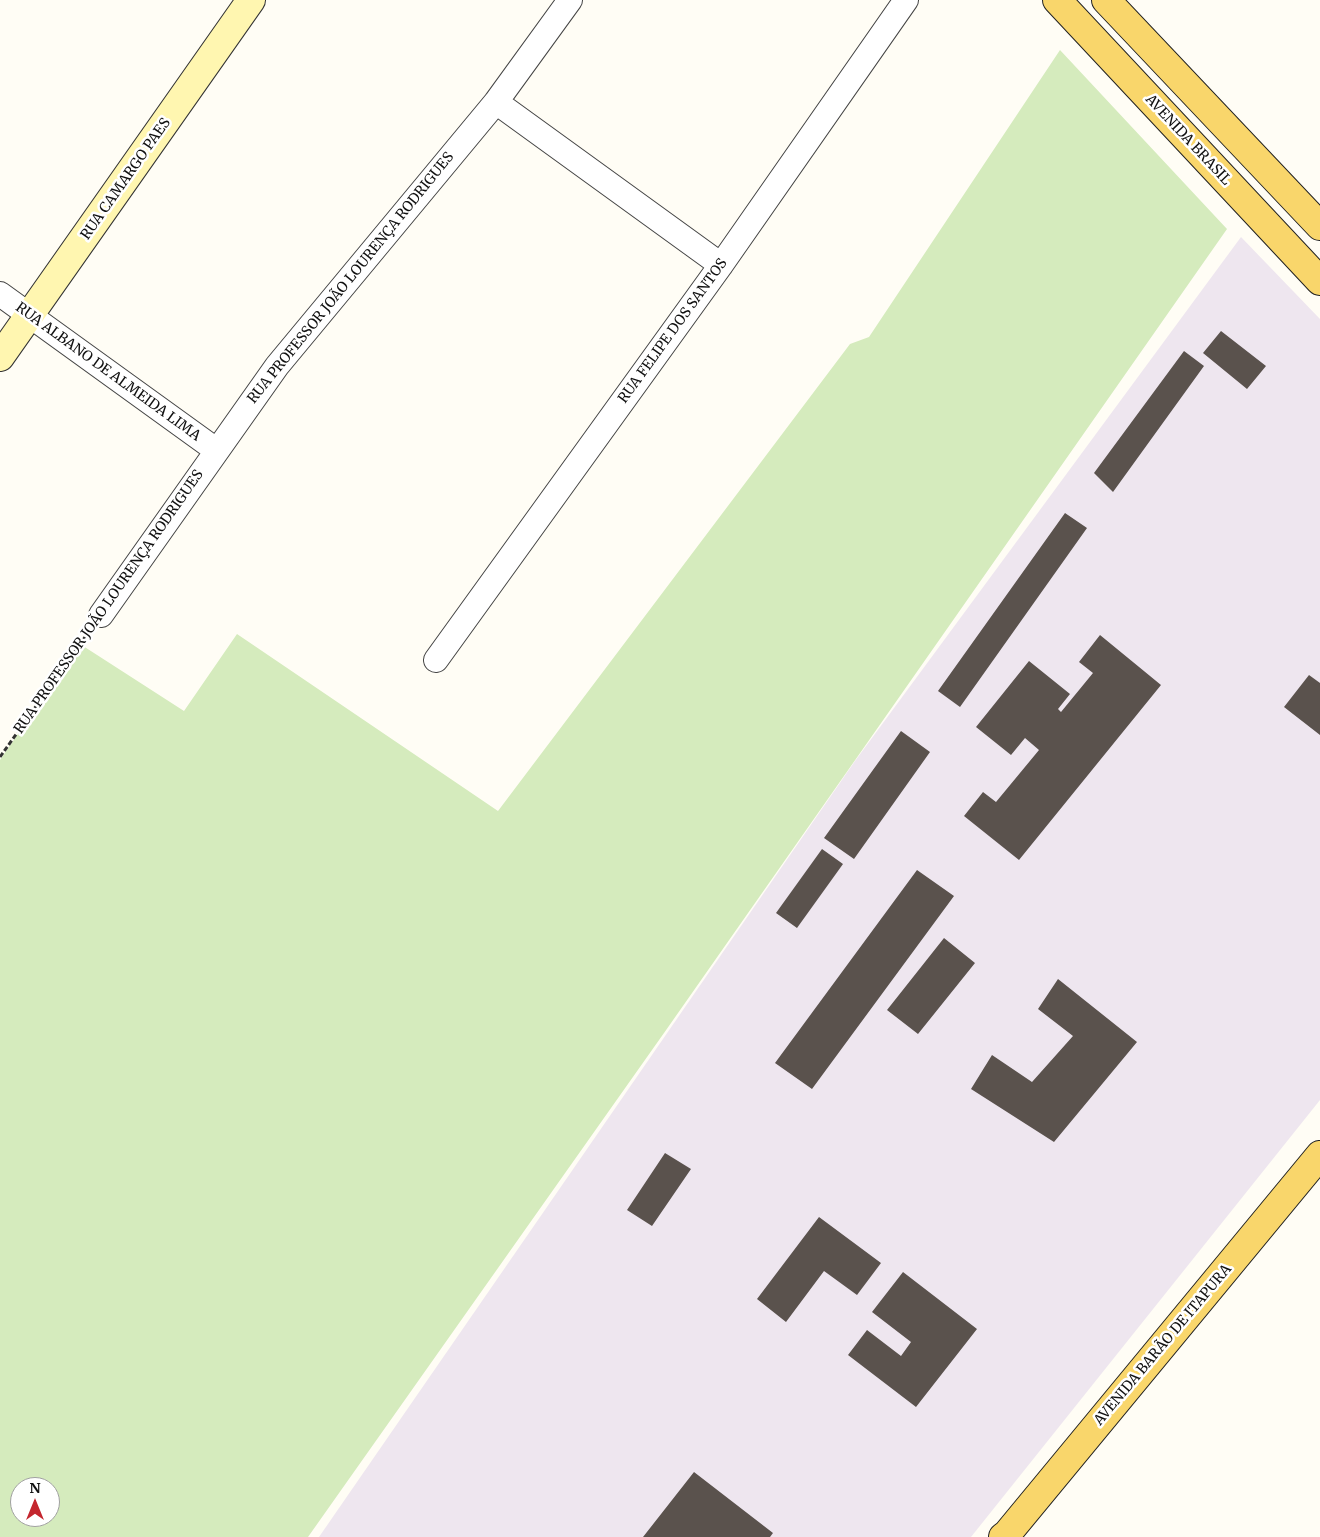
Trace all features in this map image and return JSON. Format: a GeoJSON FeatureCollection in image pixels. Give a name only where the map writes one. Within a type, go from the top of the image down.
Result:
{"type":"FeatureCollection","features":[{"type":"Feature","properties":{"kind":"main road","name":"AVENIDA BRASIL"},"geometry":{"type":"LineString","coordinates":[[1057,0],[1320,281]]}},
{"type":"Feature","properties":{"kind":"main road"},"geometry":{"type":"LineString","coordinates":[[1106,0],[1320,226]]}},
{"type":"Feature","properties":{"kind":"main road","name":"AVENIDA BARÃO DE ITAPURA"},"geometry":{"type":"LineString","coordinates":[[1005,1536],[1320,1155]]}},
{"type":"Feature","properties":{"kind":"street","name":"RUA CAMARGO PAES"},"geometry":{"type":"LineString","coordinates":[[0,357],[251,0]]}},
{"type":"Feature","properties":{"kind":"street","name":"RUA PROFESSOR JOÃO LOURENÇA RODRIGUES"},"geometry":{"type":"LineString","coordinates":[[101,615],[276,366],[496,102],[570,0]]}},
{"type":"Feature","properties":{"kind":"street","name":"RUA FELIPE DOS SANTOS"},"geometry":{"type":"LineString","coordinates":[[436,660],[721,265],[906,0]]}},
{"type":"Feature","properties":{"kind":"street"},"geometry":{"type":"LineString","coordinates":[[496,102],[721,265]]}},
{"type":"Feature","properties":{"kind":"street","name":"RUA ALBANO DE ALMEIDA LIMA"},"geometry":{"type":"LineString","coordinates":[[0,294],[216,450]]}},
{"type":"Feature","properties":{"kind":"path","name":"RUA PROFESSOR JOÃO LOURENÇA RODRIGUES"},"geometry":{"type":"LineString","coordinates":[[0,757],[101,615]]}},
{"type":"Feature","properties":{"kind":"shaded area"},"geometry":{"type":"Polygon","coordinates":[[[1241,237],[1320,319],[1320,1100],[971,1537],[319,1537],[855,761],[1241,237]]]}},
{"type":"Feature","properties":{"kind":"green space"},"geometry":{"type":"Polygon","coordinates":[[[1060,50],[1227,229],[664,1033],[308,1537],[0,1537],[0,760],[80,644],[184,711],[237,634],[498,811],[850,344],[869,337],[1060,50]]]}},
{"type":"Feature","properties":{"kind":"building"},"geometry":{"type":"Polygon","coordinates":[[[1221,331],[1266,366],[1247,389],[1203,353],[1221,331]]]}},
{"type":"Feature","properties":{"kind":"building"},"geometry":{"type":"Polygon","coordinates":[[[1184,351],[1204,366],[1113,492],[1094,473],[1184,351]]]}},
{"type":"Feature","properties":{"kind":"building"},"geometry":{"type":"Polygon","coordinates":[[[1065,513],[1087,528],[960,707],[938,691],[1065,513]]]}},
{"type":"Feature","properties":{"kind":"building"},"geometry":{"type":"Polygon","coordinates":[[[1100,635],[1161,685],[1019,860],[964,816],[983,792],[996,802],[1039,750],[1025,738],[1011,755],[976,727],[1029,661],[1070,694],[1058,709],[1061,712],[1093,673],[1079,662],[1100,635]]]}},
{"type":"Feature","properties":{"kind":"building"},"geometry":{"type":"Polygon","coordinates":[[[1309,675],[1320,683],[1320,735],[1284,707],[1309,675]]]}},
{"type":"Feature","properties":{"kind":"building"},"geometry":{"type":"Polygon","coordinates":[[[901,731],[930,752],[854,859],[824,838],[901,731]]]}},
{"type":"Feature","properties":{"kind":"building"},"geometry":{"type":"Polygon","coordinates":[[[822,849],[843,864],[797,928],[776,913],[822,849]]]}},
{"type":"Feature","properties":{"kind":"building"},"geometry":{"type":"Polygon","coordinates":[[[917,870],[954,896],[812,1089],[775,1063],[917,870]]]}},
{"type":"Feature","properties":{"kind":"building"},"geometry":{"type":"Polygon","coordinates":[[[944,938],[975,963],[918,1034],[887,1010],[944,938]]]}},
{"type":"Feature","properties":{"kind":"building"},"geometry":{"type":"Polygon","coordinates":[[[1058,979],[1137,1042],[1054,1142],[971,1089],[992,1055],[1032,1082],[1073,1036],[1038,1009],[1058,979]]]}},
{"type":"Feature","properties":{"kind":"building"},"geometry":{"type":"Polygon","coordinates":[[[665,1153],[691,1169],[652,1226],[627,1210],[665,1153]]]}},
{"type":"Feature","properties":{"kind":"building"},"geometry":{"type":"Polygon","coordinates":[[[819,1217],[881,1263],[857,1295],[824,1271],[786,1322],[757,1299],[819,1217]]]}},
{"type":"Feature","properties":{"kind":"building"},"geometry":{"type":"Polygon","coordinates":[[[903,1272],[977,1329],[916,1407],[848,1355],[867,1330],[901,1356],[911,1342],[872,1312],[903,1272]]]}},
{"type":"Feature","properties":{"kind":"building"},"geometry":{"type":"Polygon","coordinates":[[[694,1472],[773,1533],[770,1537],[643,1537],[694,1472]]]}}]}
